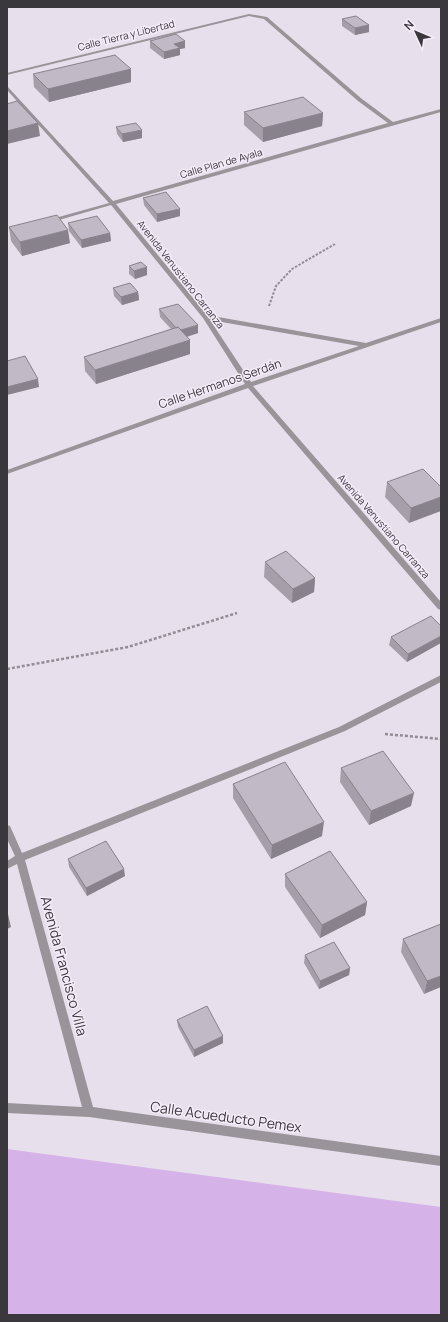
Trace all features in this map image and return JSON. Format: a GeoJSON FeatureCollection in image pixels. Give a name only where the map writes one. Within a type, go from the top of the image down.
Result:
{"type":"FeatureCollection","features":[{"type":"Feature","properties":{"kind":"street","name":"Calle Tierra y Libertad"},"geometry":{"type":"LineString","coordinates":[[7,74],[249,15],[265,18],[360,100],[392,124]]}},
{"type":"Feature","properties":{"kind":"street","name":"Avenida Venustiano Carranza"},"geometry":{"type":"LineString","coordinates":[[7,86],[112,203],[205,317],[249,385],[441,607]]}},
{"type":"Feature","properties":{"kind":"street","name":"Calle Plan de Ayala"},"geometry":{"type":"LineString","coordinates":[[45,223],[441,110]]}},
{"type":"Feature","properties":{"kind":"street"},"geometry":{"type":"LineString","coordinates":[[205,317],[256,324],[368,345]]}},
{"type":"Feature","properties":{"kind":"street","name":"Calle Hermanos Serdán"},"geometry":{"type":"LineString","coordinates":[[7,472],[249,385],[441,320]]}},
{"type":"Feature","properties":{"kind":"street"},"geometry":{"type":"LineString","coordinates":[[7,865],[20,858],[342,729],[441,678]]}},
{"type":"Feature","properties":{"kind":"street","name":"Avenida Francisco Villa"},"geometry":{"type":"LineString","coordinates":[[7,829],[20,858],[89,1112]]}},
{"type":"Feature","properties":{"kind":"street","name":"Calle Acueducto Pemex"},"geometry":{"type":"LineString","coordinates":[[7,1108],[89,1112],[441,1161]]}},
{"type":"Feature","properties":{"kind":"path"},"geometry":{"type":"LineString","coordinates":[[256,324],[268,310],[276,286],[292,269],[335,244]]}},
{"type":"Feature","properties":{"kind":"path"},"geometry":{"type":"LineString","coordinates":[[7,669],[128,647],[238,613]]}},
{"type":"Feature","properties":{"kind":"path"},"geometry":{"type":"LineString","coordinates":[[342,729],[441,739]]}},
{"type":"Feature","properties":{"kind":"shaded area"},"geometry":{"type":"Polygon","coordinates":[[[7,1149],[441,1207],[441,1315],[7,1315],[7,1149]]]}},
{"type":"Feature","properties":{"kind":"building"},"geometry":{"type":"Polygon","coordinates":[[[356,16],[369,25],[355,28],[342,19],[356,16]]]}},
{"type":"Feature","properties":{"kind":"building"},"geometry":{"type":"Polygon","coordinates":[[[176,34],[185,41],[174,44],[180,48],[164,52],[150,41],[176,34]]]}},
{"type":"Feature","properties":{"kind":"building"},"geometry":{"type":"Polygon","coordinates":[[[115,55],[131,69],[48,89],[33,74],[115,55]]]}},
{"type":"Feature","properties":{"kind":"building"},"geometry":{"type":"Polygon","coordinates":[[[303,97],[323,113],[263,128],[244,112],[303,97]]]}},
{"type":"Feature","properties":{"kind":"building"},"geometry":{"type":"Polygon","coordinates":[[[17,101],[38,123],[7,131],[7,104],[17,101]]]}},
{"type":"Feature","properties":{"kind":"building"},"geometry":{"type":"Polygon","coordinates":[[[136,123],[142,130],[122,134],[116,127],[136,123]]]}},
{"type":"Feature","properties":{"kind":"building"},"geometry":{"type":"Polygon","coordinates":[[[166,192],[180,209],[157,214],[143,198],[166,192]]]}},
{"type":"Feature","properties":{"kind":"building"},"geometry":{"type":"Polygon","coordinates":[[[57,215],[68,230],[20,242],[9,227],[57,215]]]}},
{"type":"Feature","properties":{"kind":"building"},"geometry":{"type":"Polygon","coordinates":[[[97,216],[110,233],[81,240],[68,223],[97,216]]]}},
{"type":"Feature","properties":{"kind":"building"},"geometry":{"type":"Polygon","coordinates":[[[141,262],[147,267],[134,271],[129,266],[141,262]]]}},
{"type":"Feature","properties":{"kind":"building"},"geometry":{"type":"Polygon","coordinates":[[[130,283],[138,292],[121,297],[113,288],[130,283]]]}},
{"type":"Feature","properties":{"kind":"building"},"geometry":{"type":"Polygon","coordinates":[[[178,304],[198,325],[181,330],[178,327],[176,328],[159,309],[178,304]]]}},
{"type":"Feature","properties":{"kind":"building"},"geometry":{"type":"Polygon","coordinates":[[[178,327],[190,340],[95,370],[84,357],[178,327]]]}},
{"type":"Feature","properties":{"kind":"building"},"geometry":{"type":"Polygon","coordinates":[[[25,356],[38,379],[7,387],[7,361],[25,356]]]}},
{"type":"Feature","properties":{"kind":"building"},"geometry":{"type":"Polygon","coordinates":[[[423,469],[441,487],[441,497],[411,508],[387,482],[423,469]]]}},
{"type":"Feature","properties":{"kind":"building"},"geometry":{"type":"Polygon","coordinates":[[[286,551],[315,578],[293,589],[265,562],[286,551]]]}},
{"type":"Feature","properties":{"kind":"building"},"geometry":{"type":"Polygon","coordinates":[[[431,616],[441,626],[441,636],[408,654],[391,637],[431,616]]]}},
{"type":"Feature","properties":{"kind":"building"},"geometry":{"type":"Polygon","coordinates":[[[383,751],[414,793],[371,811],[341,768],[383,751]]]}},
{"type":"Feature","properties":{"kind":"building"},"geometry":{"type":"Polygon","coordinates":[[[285,762],[324,822],[272,845],[233,784],[285,762]]]}},
{"type":"Feature","properties":{"kind":"building"},"geometry":{"type":"Polygon","coordinates":[[[106,841],[124,869],[86,888],[68,859],[106,841]]]}},
{"type":"Feature","properties":{"kind":"building"},"geometry":{"type":"Polygon","coordinates":[[[330,851],[367,902],[322,925],[285,874],[330,851]]]}},
{"type":"Feature","properties":{"kind":"building"},"geometry":{"type":"Polygon","coordinates":[[[441,924],[441,976],[427,981],[403,939],[441,924]]]}},
{"type":"Feature","properties":{"kind":"building"},"geometry":{"type":"Polygon","coordinates":[[[334,942],[350,968],[320,981],[305,955],[334,942]]]}},
{"type":"Feature","properties":{"kind":"building"},"geometry":{"type":"Polygon","coordinates":[[[207,1006],[223,1036],[194,1050],[177,1020],[207,1006]]]}}]}
